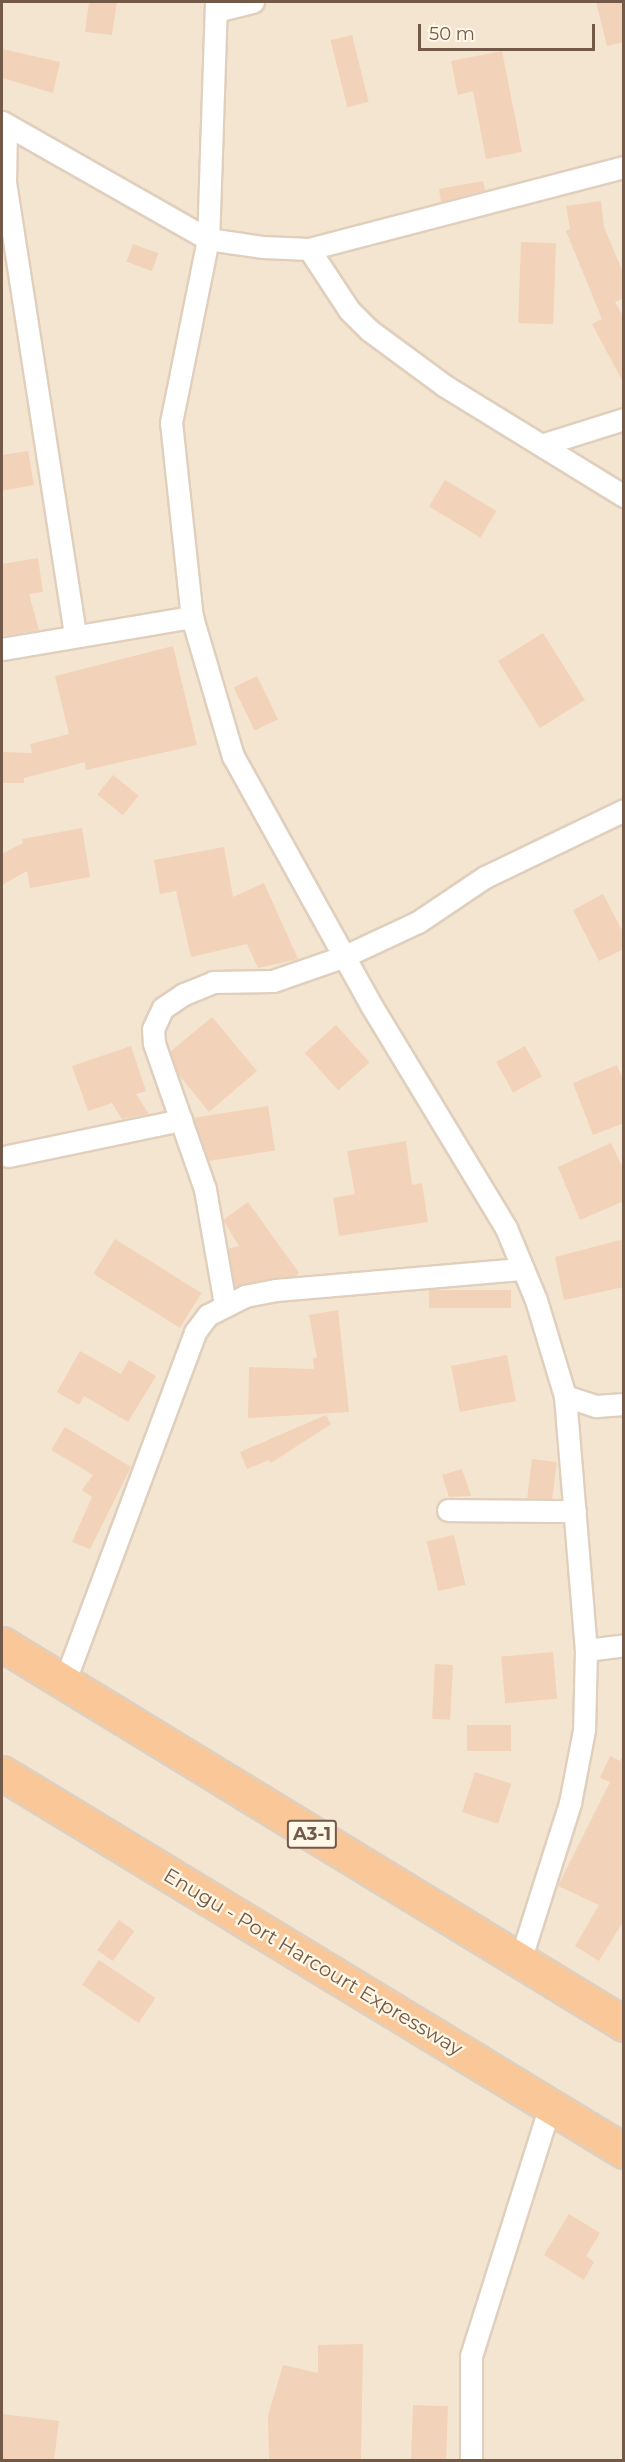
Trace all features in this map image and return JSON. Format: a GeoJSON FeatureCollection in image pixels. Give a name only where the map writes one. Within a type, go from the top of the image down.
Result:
{"type":"FeatureCollection","features":[{"type":"Feature","properties":{"kind":"highway","name":"A3-1"},"geometry":{"type":"LineString","coordinates":[[2,1644],[624,2024]]}},
{"type":"Feature","properties":{"kind":"highway","name":"Enugu - Port Harcourt Expressway"},"geometry":{"type":"LineString","coordinates":[[2,1773],[624,2151]]}},
{"type":"Feature","properties":{"kind":"street"},"geometry":{"type":"LineString","coordinates":[[253,2],[216,6],[208,239],[171,422],[192,617],[233,756],[345,956],[506,1227],[523,1269],[565,1396],[586,1650],[584,1730],[570,1803],[520,1961]]}},
{"type":"Feature","properties":{"kind":"street"},"geometry":{"type":"LineString","coordinates":[[4,125],[208,239],[309,249],[624,167]]}},
{"type":"Feature","properties":{"kind":"street"},"geometry":{"type":"LineString","coordinates":[[4,125],[5,182],[75,636]]}},
{"type":"Feature","properties":{"kind":"street"},"geometry":{"type":"LineString","coordinates":[[309,249],[350,310],[369,330],[445,386],[624,496]]}},
{"type":"Feature","properties":{"kind":"street"},"geometry":{"type":"LineString","coordinates":[[541,445],[624,418]]}},
{"type":"Feature","properties":{"kind":"street"},"geometry":{"type":"LineString","coordinates":[[2,649],[192,617]]}},
{"type":"Feature","properties":{"kind":"street"},"geometry":{"type":"LineString","coordinates":[[225,1304],[205,1189],[154,1043],[153,1029],[163,1008],[184,994],[213,982],[273,981],[345,956],[418,922],[486,877],[624,810]]}},
{"type":"Feature","properties":{"kind":"street"},"geometry":{"type":"LineString","coordinates":[[8,1156],[181,1119]]}},
{"type":"Feature","properties":{"kind":"street"},"geometry":{"type":"LineString","coordinates":[[64,1683],[195,1332],[208,1315],[225,1304],[276,1290],[523,1269]]}},
{"type":"Feature","properties":{"kind":"street"},"geometry":{"type":"LineString","coordinates":[[565,1396],[596,1406],[624,1404]]}},
{"type":"Feature","properties":{"kind":"street"},"geometry":{"type":"LineString","coordinates":[[448,1510],[575,1511]]}},
{"type":"Feature","properties":{"kind":"street"},"geometry":{"type":"LineString","coordinates":[[586,1650],[624,1645]]}},
{"type":"Feature","properties":{"kind":"street"},"geometry":{"type":"LineString","coordinates":[[471,2460],[471,2356],[550,2106]]}},
{"type":"Feature","properties":{"kind":"shaded area"},"geometry":{"type":"Polygon","coordinates":[[[2,2],[623,2],[623,2460],[2,2460],[2,2]]]}},
{"type":"Feature","properties":{"kind":"building"},"geometry":{"type":"Polygon","coordinates":[[[89,2],[117,2],[112,35],[85,32],[89,2]]]}},
{"type":"Feature","properties":{"kind":"building"},"geometry":{"type":"Polygon","coordinates":[[[596,2],[624,2],[624,42],[607,46],[596,2]]]}},
{"type":"Feature","properties":{"kind":"building"},"geometry":{"type":"Polygon","coordinates":[[[352,35],[369,102],[347,107],[331,40],[352,35]]]}},
{"type":"Feature","properties":{"kind":"building"},"geometry":{"type":"Polygon","coordinates":[[[2,49],[60,62],[53,93],[2,78],[2,49]]]}},
{"type":"Feature","properties":{"kind":"building"},"geometry":{"type":"Polygon","coordinates":[[[502,51],[522,152],[486,159],[473,91],[458,95],[451,61],[502,51]]]}},
{"type":"Feature","properties":{"kind":"building"},"geometry":{"type":"Polygon","coordinates":[[[483,181],[485,190],[441,202],[439,189],[483,181]]]}},
{"type":"Feature","properties":{"kind":"building"},"geometry":{"type":"Polygon","coordinates":[[[601,201],[604,227],[624,275],[624,298],[615,302],[624,318],[624,384],[592,324],[602,319],[566,231],[570,229],[566,206],[601,201]]]}},
{"type":"Feature","properties":{"kind":"building"},"geometry":{"type":"Polygon","coordinates":[[[521,242],[556,243],[553,324],[518,323],[521,242]]]}},
{"type":"Feature","properties":{"kind":"building"},"geometry":{"type":"Polygon","coordinates":[[[133,244],[158,253],[152,271],[127,262],[133,244]]]}},
{"type":"Feature","properties":{"kind":"building"},"geometry":{"type":"Polygon","coordinates":[[[28,451],[34,485],[2,491],[2,455],[28,451]]]}},
{"type":"Feature","properties":{"kind":"building"},"geometry":{"type":"Polygon","coordinates":[[[445,480],[496,511],[480,537],[429,507],[445,480]]]}},
{"type":"Feature","properties":{"kind":"building"},"geometry":{"type":"Polygon","coordinates":[[[38,558],[43,592],[29,594],[39,630],[2,636],[2,564],[38,558]]]}},
{"type":"Feature","properties":{"kind":"building"},"geometry":{"type":"Polygon","coordinates":[[[543,633],[585,700],[540,728],[498,661],[543,633]]]}},
{"type":"Feature","properties":{"kind":"building"},"geometry":{"type":"Polygon","coordinates":[[[173,646],[197,745],[86,770],[85,762],[24,778],[24,783],[2,783],[2,752],[32,753],[30,744],[69,734],[55,676],[173,646]]]}},
{"type":"Feature","properties":{"kind":"building"},"geometry":{"type":"Polygon","coordinates":[[[257,676],[278,719],[255,731],[234,687],[257,676]]]}},
{"type":"Feature","properties":{"kind":"building"},"geometry":{"type":"Polygon","coordinates":[[[113,775],[139,796],[123,815],[97,794],[113,775]]]}},
{"type":"Feature","properties":{"kind":"building"},"geometry":{"type":"Polygon","coordinates":[[[82,828],[90,877],[30,888],[27,871],[2,885],[2,854],[23,843],[22,839],[82,828]]]}},
{"type":"Feature","properties":{"kind":"building"},"geometry":{"type":"Polygon","coordinates":[[[224,847],[233,897],[264,883],[298,959],[258,968],[247,944],[191,957],[176,891],[160,894],[154,860],[224,847]]]}},
{"type":"Feature","properties":{"kind":"building"},"geometry":{"type":"Polygon","coordinates":[[[603,894],[624,934],[624,949],[599,961],[573,910],[603,894]]]}},
{"type":"Feature","properties":{"kind":"building"},"geometry":{"type":"Polygon","coordinates":[[[212,1017],[257,1071],[209,1112],[179,1075],[170,1052],[212,1017]]]}},
{"type":"Feature","properties":{"kind":"building"},"geometry":{"type":"Polygon","coordinates":[[[336,1025],[369,1062],[338,1090],[305,1053],[336,1025]]]}},
{"type":"Feature","properties":{"kind":"building"},"geometry":{"type":"Polygon","coordinates":[[[131,1046],[146,1091],[136,1094],[149,1114],[122,1119],[112,1103],[88,1111],[72,1066],[131,1046]]]}},
{"type":"Feature","properties":{"kind":"building"},"geometry":{"type":"Polygon","coordinates":[[[525,1046],[542,1077],[513,1093],[496,1062],[525,1046]]]}},
{"type":"Feature","properties":{"kind":"building"},"geometry":{"type":"Polygon","coordinates":[[[617,1065],[624,1082],[624,1123],[593,1135],[573,1083],[617,1065]]]}},
{"type":"Feature","properties":{"kind":"building"},"geometry":{"type":"Polygon","coordinates":[[[268,1106],[275,1150],[201,1162],[194,1118],[268,1106]]]}},
{"type":"Feature","properties":{"kind":"building"},"geometry":{"type":"Polygon","coordinates":[[[406,1141],[412,1185],[422,1183],[428,1222],[339,1236],[333,1198],[355,1194],[347,1151],[406,1141]]]}},
{"type":"Feature","properties":{"kind":"building"},"geometry":{"type":"Polygon","coordinates":[[[611,1143],[624,1171],[624,1201],[580,1220],[558,1167],[611,1143]]]}},
{"type":"Feature","properties":{"kind":"building"},"geometry":{"type":"Polygon","coordinates":[[[248,1202],[299,1273],[296,1276],[235,1287],[228,1249],[239,1246],[223,1220],[248,1202]]]}},
{"type":"Feature","properties":{"kind":"building"},"geometry":{"type":"Polygon","coordinates":[[[115,1239],[202,1293],[180,1328],[93,1274],[115,1239]]]}},
{"type":"Feature","properties":{"kind":"building"},"geometry":{"type":"Polygon","coordinates":[[[624,1239],[624,1287],[564,1300],[555,1257],[624,1239]]]}},
{"type":"Feature","properties":{"kind":"building"},"geometry":{"type":"Polygon","coordinates":[[[429,1290],[511,1290],[511,1308],[429,1308],[429,1290]]]}},
{"type":"Feature","properties":{"kind":"building"},"geometry":{"type":"Polygon","coordinates":[[[338,1310],[349,1412],[248,1418],[249,1367],[314,1369],[313,1358],[317,1358],[309,1315],[338,1310]]]}},
{"type":"Feature","properties":{"kind":"building"},"geometry":{"type":"Polygon","coordinates":[[[80,1351],[121,1374],[129,1360],[156,1376],[128,1422],[84,1396],[79,1405],[57,1392],[80,1351]]]}},
{"type":"Feature","properties":{"kind":"building"},"geometry":{"type":"Polygon","coordinates":[[[507,1355],[516,1401],[460,1412],[451,1366],[507,1355]]]}},
{"type":"Feature","properties":{"kind":"building"},"geometry":{"type":"Polygon","coordinates":[[[326,1415],[331,1424],[271,1463],[269,1460],[247,1469],[240,1452],[326,1415]]]}},
{"type":"Feature","properties":{"kind":"building"},"geometry":{"type":"Polygon","coordinates":[[[65,1427],[131,1467],[90,1549],[72,1542],[92,1497],[82,1490],[93,1475],[51,1450],[65,1427]]]}},
{"type":"Feature","properties":{"kind":"building"},"geometry":{"type":"Polygon","coordinates":[[[532,1459],[557,1462],[552,1501],[527,1498],[532,1459]]]}},
{"type":"Feature","properties":{"kind":"building"},"geometry":{"type":"Polygon","coordinates":[[[462,1469],[471,1496],[449,1497],[442,1475],[462,1469]]]}},
{"type":"Feature","properties":{"kind":"building"},"geometry":{"type":"Polygon","coordinates":[[[454,1535],[465,1585],[438,1591],[427,1541],[454,1535]]]}},
{"type":"Feature","properties":{"kind":"building"},"geometry":{"type":"Polygon","coordinates":[[[553,1652],[557,1699],[505,1703],[501,1657],[553,1652]]]}},
{"type":"Feature","properties":{"kind":"building"},"geometry":{"type":"Polygon","coordinates":[[[435,1664],[453,1665],[450,1720],[432,1719],[435,1664]]]}},
{"type":"Feature","properties":{"kind":"building"},"geometry":{"type":"Polygon","coordinates":[[[467,1725],[511,1725],[511,1751],[467,1751],[467,1725]]]}},
{"type":"Feature","properties":{"kind":"building"},"geometry":{"type":"Polygon","coordinates":[[[624,1754],[624,1920],[599,1961],[575,1946],[599,1905],[558,1886],[610,1782],[600,1778],[610,1756],[620,1761],[624,1754]]]}},
{"type":"Feature","properties":{"kind":"building"},"geometry":{"type":"Polygon","coordinates":[[[475,1772],[511,1784],[498,1824],[462,1812],[475,1772]]]}},
{"type":"Feature","properties":{"kind":"building"},"geometry":{"type":"Polygon","coordinates":[[[119,1920],[134,1931],[113,1961],[97,1950],[119,1920]]]}},
{"type":"Feature","properties":{"kind":"building"},"geometry":{"type":"Polygon","coordinates":[[[99,1960],[155,1998],[139,2023],[82,1985],[99,1960]]]}},
{"type":"Feature","properties":{"kind":"building"},"geometry":{"type":"Polygon","coordinates":[[[569,2214],[600,2233],[586,2256],[594,2262],[584,2280],[544,2255],[569,2214]]]}},
{"type":"Feature","properties":{"kind":"building"},"geometry":{"type":"Polygon","coordinates":[[[363,2344],[361,2460],[269,2460],[268,2416],[283,2365],[318,2373],[318,2345],[363,2344]]]}},
{"type":"Feature","properties":{"kind":"building"},"geometry":{"type":"Polygon","coordinates":[[[413,2405],[448,2406],[446,2460],[411,2460],[413,2405]]]}},
{"type":"Feature","properties":{"kind":"building"},"geometry":{"type":"Polygon","coordinates":[[[2,2414],[59,2421],[54,2460],[2,2460],[2,2414]]]}}]}
